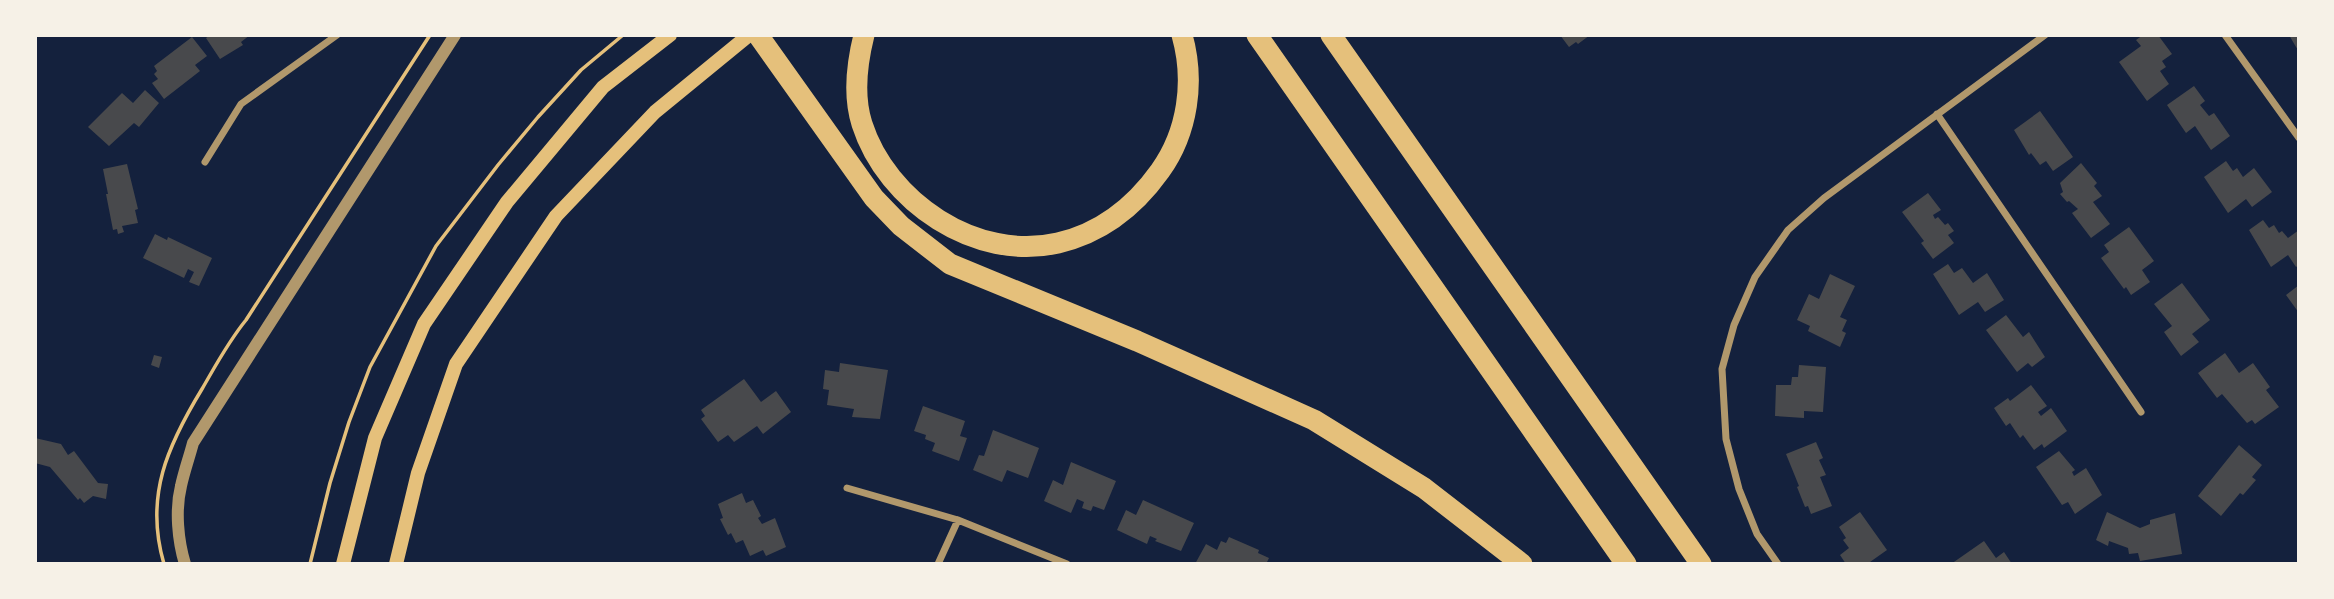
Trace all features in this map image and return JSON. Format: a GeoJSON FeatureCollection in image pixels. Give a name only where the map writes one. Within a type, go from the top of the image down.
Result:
{"type":"FeatureCollection","features":[{"type":"Feature","properties":{"kind":"highway"},"geometry":{"type":"LineString","coordinates":[[758,35],[874,198],[901,226],[950,264],[1137,341],[1314,420],[1424,488],[1522,564]]}},
{"type":"Feature","properties":{"kind":"highway"},"geometry":{"type":"LineString","coordinates":[[863,35],[858,58],[862,123],[876,157],[896,184],[918,207],[954,230],[987,241],[1023,246],[1057,243],[1090,232],[1122,214],[1147,188],[1169,159],[1184,121],[1188,82],[1182,35]]}},
{"type":"Feature","properties":{"kind":"highway"},"geometry":{"type":"LineString","coordinates":[[1257,35],[1626,564]]}},
{"type":"Feature","properties":{"kind":"highway"},"geometry":{"type":"LineString","coordinates":[[1331,35],[1701,564]]}},
{"type":"Feature","properties":{"kind":"main road"},"geometry":{"type":"LineString","coordinates":[[343,564],[375,438],[424,324],[507,202],[603,87],[670,35]]}},
{"type":"Feature","properties":{"kind":"main road"},"geometry":{"type":"LineString","coordinates":[[396,564],[418,473],[456,364],[556,216],[655,112],[749,35]]}},
{"type":"Feature","properties":{"kind":"street"},"geometry":{"type":"LineString","coordinates":[[205,162],[241,104],[337,35]]}},
{"type":"Feature","properties":{"kind":"street"},"geometry":{"type":"LineString","coordinates":[[185,564],[180,537],[180,488],[193,443],[455,35]]}},
{"type":"Feature","properties":{"kind":"street"},"geometry":{"type":"LineString","coordinates":[[1778,564],[1757,534],[1739,489],[1726,439],[1722,369],[1734,325],[1755,277],[1788,230],[1824,198],[2045,35]]}},
{"type":"Feature","properties":{"kind":"street"},"geometry":{"type":"LineString","coordinates":[[2225,35],[2299,138]]}},
{"type":"Feature","properties":{"kind":"street"},"geometry":{"type":"LineString","coordinates":[[1937,114],[2141,412]]}},
{"type":"Feature","properties":{"kind":"street"},"geometry":{"type":"LineString","coordinates":[[847,488],[958,520],[1067,564]]}},
{"type":"Feature","properties":{"kind":"street"},"geometry":{"type":"LineString","coordinates":[[938,564],[958,520]]}},
{"type":"Feature","properties":{"kind":"building"},"geometry":{"type":"Polygon","coordinates":[[[210,35],[250,35],[241,42],[243,45],[220,59],[206,38],[210,35]]]}},
{"type":"Feature","properties":{"kind":"building"},"geometry":{"type":"Polygon","coordinates":[[[1560,35],[1590,35],[1569,47],[1560,35]]]}},
{"type":"Feature","properties":{"kind":"building"},"geometry":{"type":"Polygon","coordinates":[[[2143,35],[2158,35],[2172,54],[2162,61],[2166,67],[2160,71],[2169,84],[2147,101],[2119,62],[2141,46],[2136,40],[2143,35]]]}},
{"type":"Feature","properties":{"kind":"building"},"geometry":{"type":"Polygon","coordinates":[[[2289,35],[2299,35],[2299,51],[2296,47],[2289,35]]]}},
{"type":"Feature","properties":{"kind":"building"},"geometry":{"type":"Polygon","coordinates":[[[192,37],[207,56],[195,65],[200,71],[164,99],[152,83],[158,79],[154,74],[157,71],[154,66],[192,37]]]}},
{"type":"Feature","properties":{"kind":"building"},"geometry":{"type":"Polygon","coordinates":[[[2194,86],[2205,101],[2200,105],[2209,116],[2214,113],[2230,136],[2211,150],[2195,126],[2186,133],[2167,105],[2194,86]]]}},
{"type":"Feature","properties":{"kind":"building"},"geometry":{"type":"Polygon","coordinates":[[[145,90],[159,103],[139,127],[134,123],[109,146],[88,127],[122,93],[133,103],[145,90]]]}},
{"type":"Feature","properties":{"kind":"building"},"geometry":{"type":"Polygon","coordinates":[[[2040,111],[2073,157],[2053,171],[2046,161],[2040,165],[2031,153],[2029,155],[2014,130],[2040,111]]]}},
{"type":"Feature","properties":{"kind":"building"},"geometry":{"type":"Polygon","coordinates":[[[2226,161],[2233,171],[2237,168],[2243,177],[2254,168],[2272,192],[2252,207],[2246,199],[2228,213],[2204,177],[2226,161]]]}},
{"type":"Feature","properties":{"kind":"building"},"geometry":{"type":"Polygon","coordinates":[[[2081,163],[2097,183],[2094,186],[2102,196],[2093,202],[2110,224],[2091,238],[2072,213],[2078,209],[2060,194],[2063,192],[2060,183],[2081,163]]]}},
{"type":"Feature","properties":{"kind":"building"},"geometry":{"type":"Polygon","coordinates":[[[127,164],[138,209],[135,210],[138,223],[122,226],[124,232],[118,234],[117,229],[113,230],[103,169],[127,164]]]}},
{"type":"Feature","properties":{"kind":"building"},"geometry":{"type":"Polygon","coordinates":[[[1928,193],[1941,210],[1933,215],[1935,219],[1938,217],[1945,225],[1948,223],[1954,231],[1948,235],[1954,243],[1933,259],[1921,243],[1924,241],[1902,212],[1928,193]]]}},
{"type":"Feature","properties":{"kind":"building"},"geometry":{"type":"Polygon","coordinates":[[[2263,220],[2269,228],[2274,225],[2279,233],[2282,231],[2288,238],[2299,230],[2299,265],[2296,267],[2288,255],[2271,267],[2249,230],[2263,220]]]}},
{"type":"Feature","properties":{"kind":"building"},"geometry":{"type":"Polygon","coordinates":[[[2129,227],[2154,261],[2142,270],[2150,282],[2131,295],[2101,258],[2109,252],[2104,245],[2129,227]]]}},
{"type":"Feature","properties":{"kind":"building"},"geometry":{"type":"Polygon","coordinates":[[[155,234],[167,240],[168,237],[212,258],[199,286],[189,282],[194,272],[188,269],[184,278],[143,258],[155,234]]]}},
{"type":"Feature","properties":{"kind":"building"},"geometry":{"type":"Polygon","coordinates":[[[1948,264],[1954,273],[1962,268],[1973,283],[1987,273],[2004,300],[1985,312],[1978,302],[1959,315],[1933,274],[1948,264]]]}},
{"type":"Feature","properties":{"kind":"building"},"geometry":{"type":"Polygon","coordinates":[[[1830,274],[1855,286],[1840,317],[1847,320],[1842,331],[1846,333],[1840,347],[1808,331],[1810,326],[1797,320],[1809,294],[1819,299],[1830,274]]]}},
{"type":"Feature","properties":{"kind":"building"},"geometry":{"type":"Polygon","coordinates":[[[2182,283],[2210,320],[2192,334],[2199,342],[2181,356],[2164,332],[2172,326],[2154,304],[2182,283]]]}},
{"type":"Feature","properties":{"kind":"building"},"geometry":{"type":"Polygon","coordinates":[[[2299,285],[2299,313],[2286,295],[2299,285]]]}},
{"type":"Feature","properties":{"kind":"building"},"geometry":{"type":"Polygon","coordinates":[[[2006,315],[2023,337],[2029,332],[2045,357],[2032,367],[2028,363],[2017,372],[1986,330],[2006,315]]]}},
{"type":"Feature","properties":{"kind":"building"},"geometry":{"type":"Polygon","coordinates":[[[2225,353],[2239,373],[2253,363],[2270,387],[2266,390],[2279,407],[2255,424],[2252,420],[2247,423],[2222,394],[2217,398],[2198,373],[2225,353]]]}},
{"type":"Feature","properties":{"kind":"building"},"geometry":{"type":"Polygon","coordinates":[[[154,355],[162,357],[159,368],[151,365],[154,355]]]}},
{"type":"Feature","properties":{"kind":"building"},"geometry":{"type":"Polygon","coordinates":[[[840,363],[888,370],[880,419],[852,417],[854,409],[827,405],[829,390],[823,389],[825,370],[839,372],[840,363]]]}},
{"type":"Feature","properties":{"kind":"building"},"geometry":{"type":"Polygon","coordinates":[[[1799,365],[1826,367],[1823,412],[1804,411],[1804,418],[1775,416],[1776,385],[1791,385],[1792,377],[1798,377],[1799,365]]]}},
{"type":"Feature","properties":{"kind":"building"},"geometry":{"type":"Polygon","coordinates":[[[744,379],[761,402],[776,391],[791,412],[763,434],[757,426],[734,442],[728,435],[718,442],[701,419],[705,416],[701,410],[744,379]]]}},
{"type":"Feature","properties":{"kind":"building"},"geometry":{"type":"Polygon","coordinates":[[[2031,385],[2047,406],[2038,412],[2041,416],[2051,408],[2067,431],[2044,448],[2042,444],[2034,450],[2023,435],[2020,438],[2010,423],[2006,426],[1994,408],[2008,398],[2010,401],[2031,385]]]}},
{"type":"Feature","properties":{"kind":"building"},"geometry":{"type":"Polygon","coordinates":[[[923,406],[965,421],[960,436],[967,438],[959,461],[932,451],[935,443],[925,439],[926,435],[914,431],[923,406]]]}},
{"type":"Feature","properties":{"kind":"building"},"geometry":{"type":"Polygon","coordinates":[[[993,430],[1039,448],[1028,478],[1007,470],[1002,482],[973,470],[979,455],[984,456],[993,430]]]}},
{"type":"Feature","properties":{"kind":"building"},"geometry":{"type":"Polygon","coordinates":[[[35,438],[61,444],[68,455],[74,451],[98,483],[108,484],[106,499],[93,496],[84,503],[80,498],[78,500],[50,467],[35,463],[35,438]]]}},
{"type":"Feature","properties":{"kind":"building"},"geometry":{"type":"Polygon","coordinates":[[[1816,442],[1823,458],[1819,460],[1826,475],[1820,477],[1832,506],[1811,514],[1808,506],[1805,507],[1786,454],[1816,442]]]}},
{"type":"Feature","properties":{"kind":"building"},"geometry":{"type":"Polygon","coordinates":[[[2239,445],[2262,465],[2252,477],[2256,480],[2243,495],[2240,493],[2221,516],[2198,496],[2239,445]]]}},
{"type":"Feature","properties":{"kind":"building"},"geometry":{"type":"Polygon","coordinates":[[[2059,451],[2075,470],[2072,472],[2074,476],[2086,468],[2102,495],[2075,514],[2068,502],[2062,505],[2036,467],[2059,451]]]}},
{"type":"Feature","properties":{"kind":"building"},"geometry":{"type":"Polygon","coordinates":[[[1071,462],[1116,481],[1104,510],[1093,506],[1091,511],[1082,508],[1084,502],[1077,499],[1071,513],[1044,501],[1053,480],[1063,485],[1071,462]]]}},
{"type":"Feature","properties":{"kind":"building"},"geometry":{"type":"Polygon","coordinates":[[[742,493],[746,503],[753,500],[762,524],[775,518],[786,547],[766,556],[763,550],[750,556],[743,540],[736,543],[731,533],[728,535],[720,519],[723,518],[718,504],[742,493]]]}},
{"type":"Feature","properties":{"kind":"building"},"geometry":{"type":"Polygon","coordinates":[[[1143,500],[1194,523],[1181,551],[1155,541],[1157,539],[1150,536],[1147,544],[1117,530],[1126,510],[1136,515],[1143,500]]]}},
{"type":"Feature","properties":{"kind":"building"},"geometry":{"type":"Polygon","coordinates":[[[1860,512],[1887,550],[1870,562],[1872,564],[1846,564],[1840,555],[1849,548],[1839,527],[1860,512]]]}},
{"type":"Feature","properties":{"kind":"building"},"geometry":{"type":"Polygon","coordinates":[[[2107,512],[2140,528],[2150,524],[2150,520],[2175,513],[2182,554],[2140,561],[2138,553],[2129,554],[2128,548],[2109,541],[2108,546],[2096,540],[2107,512]]]}},
{"type":"Feature","properties":{"kind":"building"},"geometry":{"type":"Polygon","coordinates":[[[1229,537],[1259,550],[1258,553],[1269,558],[1266,564],[1195,564],[1206,544],[1217,550],[1221,541],[1226,543],[1229,537]]]}},
{"type":"Feature","properties":{"kind":"building"},"geometry":{"type":"Polygon","coordinates":[[[1984,541],[1996,558],[2004,552],[2012,564],[1951,564],[1984,541]]]}}]}
